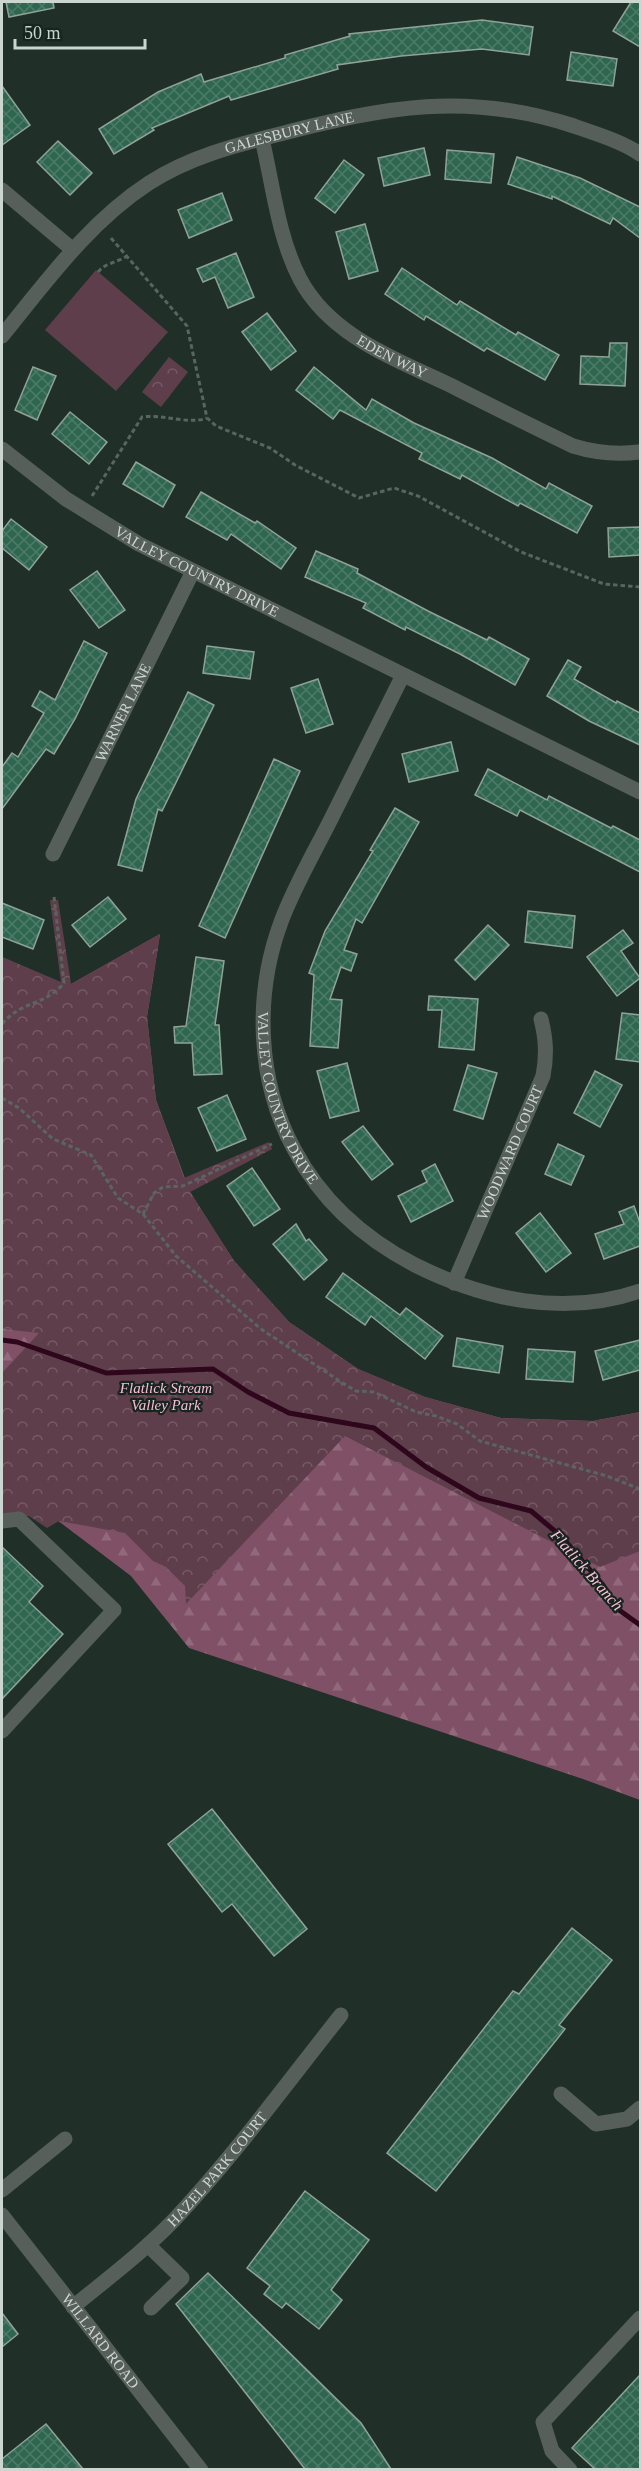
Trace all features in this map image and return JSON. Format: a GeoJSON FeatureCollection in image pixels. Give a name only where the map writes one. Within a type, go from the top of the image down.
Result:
{"type":"FeatureCollection","features":[{"type":"Feature","properties":{"kind":"street","name":"GALESBURY LANE"},"geometry":{"type":"LineString","coordinates":[[2,336],[73,250],[112,211],[169,171],[212,152],[378,111],[422,105],[466,105],[509,110],[553,119],[639,148]]}},
{"type":"Feature","properties":{"kind":"street","name":"EDEN WAY"},"geometry":{"type":"LineString","coordinates":[[262,139],[286,247],[293,265],[311,296],[336,323],[368,345],[573,446],[595,453],[617,455],[639,452]]}},
{"type":"Feature","properties":{"kind":"street"},"geometry":{"type":"LineString","coordinates":[[2,190],[73,250]]}},
{"type":"Feature","properties":{"kind":"street","name":"VALLEY COUNTRY DRIVE"},"geometry":{"type":"LineString","coordinates":[[2,449],[57,492],[102,523],[193,571],[640,792]]}},
{"type":"Feature","properties":{"kind":"street","name":"WARNER LANE"},"geometry":{"type":"LineString","coordinates":[[53,854],[193,571]]}},
{"type":"Feature","properties":{"kind":"street","name":"VALLEY COUNTRY DRIVE"},"geometry":{"type":"LineString","coordinates":[[402,675],[281,923],[266,980],[264,1048],[267,1079],[278,1113],[307,1172],[324,1194],[351,1222],[401,1258],[454,1282],[488,1294],[550,1304],[585,1303],[640,1291]]}},
{"type":"Feature","properties":{"kind":"street","name":"WOODWARD COURT"},"geometry":{"type":"LineString","coordinates":[[454,1282],[543,1076],[546,1041],[541,1019]]}},
{"type":"Feature","properties":{"kind":"street"},"geometry":{"type":"LineString","coordinates":[[2,1521],[19,1519],[114,1610],[2,1731]]}},
{"type":"Feature","properties":{"kind":"street","name":"HAZEL PARK COURT"},"geometry":{"type":"LineString","coordinates":[[73,2307],[148,2245],[213,2176],[341,2015]]}},
{"type":"Feature","properties":{"kind":"street"},"geometry":{"type":"LineString","coordinates":[[561,2094],[596,2124],[627,2120],[640,2108]]}},
{"type":"Feature","properties":{"kind":"street"},"geometry":{"type":"LineString","coordinates":[[2,2190],[65,2139]]}},
{"type":"Feature","properties":{"kind":"street","name":"WILLARD ROAD"},"geometry":{"type":"LineString","coordinates":[[2,2215],[201,2469]]}},
{"type":"Feature","properties":{"kind":"street"},"geometry":{"type":"LineString","coordinates":[[148,2245],[182,2278],[151,2308]]}},
{"type":"Feature","properties":{"kind":"street"},"geometry":{"type":"LineString","coordinates":[[570,2469],[552,2451],[543,2422],[640,2318]]}},
{"type":"Feature","properties":{"kind":"path"},"geometry":{"type":"LineString","coordinates":[[111,238],[187,326],[202,403],[207,418],[216,426],[270,448],[295,465],[359,498],[394,488],[418,496],[521,552],[604,584],[640,587]]}},
{"type":"Feature","properties":{"kind":"path"},"geometry":{"type":"LineString","coordinates":[[98,272],[103,266],[127,256]]}},
{"type":"Feature","properties":{"kind":"path"},"geometry":{"type":"LineString","coordinates":[[92,496],[142,417],[200,421],[207,418]]}},
{"type":"Feature","properties":{"kind":"path"},"geometry":{"type":"LineString","coordinates":[[2,1024],[19,1008],[52,995],[64,982],[54,897]]}},
{"type":"Feature","properties":{"kind":"path"},"geometry":{"type":"LineString","coordinates":[[2,1098],[19,1108],[52,1139],[91,1155],[118,1198],[143,1214],[176,1256],[261,1329],[356,1391],[374,1392],[416,1412],[457,1424],[480,1441],[607,1476],[640,1489]]}},
{"type":"Feature","properties":{"kind":"path"},"geometry":{"type":"LineString","coordinates":[[143,1214],[154,1193],[163,1187],[183,1186],[272,1144]]}},
{"type":"Feature","properties":{"kind":"green space"},"geometry":{"type":"Polygon","coordinates":[[[96,270],[168,332],[116,391],[45,330],[96,270]]]}},
{"type":"Feature","properties":{"kind":"green space"},"geometry":{"type":"Polygon","coordinates":[[[169,357],[188,372],[161,407],[142,392],[169,357]]]}},
{"type":"Feature","properties":{"kind":"green space","name":"Flatlick Stream Valley Park"},"geometry":{"type":"Polygon","coordinates":[[[50,900],[58,900],[71,984],[160,934],[147,1017],[156,1100],[184,1178],[269,1142],[272,1149],[190,1192],[234,1261],[289,1322],[358,1369],[425,1397],[501,1418],[593,1421],[640,1412],[640,1551],[600,1567],[345,1436],[186,1604],[185,1586],[166,1567],[153,1561],[125,1533],[59,1521],[47,1528],[29,1516],[2,1516],[2,1373],[39,1333],[2,1329],[2,957],[61,982],[50,900]]]}},
{"type":"Feature","properties":{"kind":"green space","name":"Flatlick Stream Valley Park"},"geometry":{"type":"Polygon","coordinates":[[[160,934],[147,1017],[156,1100],[190,1192],[234,1261],[289,1322],[358,1369],[425,1397],[501,1418],[593,1421],[640,1412],[640,1800],[189,1648],[131,1576],[28,1498],[2,1494],[2,957],[61,983],[71,984],[160,934]]]}},
{"type":"Feature","properties":{"kind":"building"},"geometry":{"type":"Polygon","coordinates":[[[6,2],[53,2],[54,8],[9,17],[6,2]]]}},
{"type":"Feature","properties":{"kind":"building"},"geometry":{"type":"Polygon","coordinates":[[[631,2],[640,2],[640,47],[613,31],[631,2]]]}},
{"type":"Feature","properties":{"kind":"building"},"geometry":{"type":"Polygon","coordinates":[[[482,20],[533,27],[529,55],[482,49],[401,56],[337,65],[338,69],[231,100],[229,96],[152,128],[154,130],[114,154],[99,129],[158,92],[201,74],[204,82],[285,58],[285,55],[350,36],[349,34],[482,20]]]}},
{"type":"Feature","properties":{"kind":"building"},"geometry":{"type":"Polygon","coordinates":[[[571,52],[617,59],[613,86],[567,80],[571,52]]]}},
{"type":"Feature","properties":{"kind":"building"},"geometry":{"type":"Polygon","coordinates":[[[2,86],[30,125],[2,145],[2,86]]]}},
{"type":"Feature","properties":{"kind":"building"},"geometry":{"type":"Polygon","coordinates":[[[58,141],[92,173],[70,195],[37,162],[58,141]]]}},
{"type":"Feature","properties":{"kind":"building"},"geometry":{"type":"Polygon","coordinates":[[[424,148],[430,175],[384,186],[378,158],[424,148]]]}},
{"type":"Feature","properties":{"kind":"building"},"geometry":{"type":"Polygon","coordinates":[[[447,150],[494,154],[491,183],[445,179],[447,150]]]}},
{"type":"Feature","properties":{"kind":"building"},"geometry":{"type":"Polygon","coordinates":[[[517,157],[580,178],[640,207],[640,238],[613,218],[610,224],[552,196],[552,199],[508,184],[517,157]]]}},
{"type":"Feature","properties":{"kind":"building"},"geometry":{"type":"Polygon","coordinates":[[[344,160],[364,175],[335,213],[315,198],[344,160]]]}},
{"type":"Feature","properties":{"kind":"building"},"geometry":{"type":"Polygon","coordinates":[[[222,193],[232,220],[189,238],[178,210],[222,193]]]}},
{"type":"Feature","properties":{"kind":"building"},"geometry":{"type":"Polygon","coordinates":[[[365,224],[378,271],[349,279],[336,232],[365,224]]]}},
{"type":"Feature","properties":{"kind":"building"},"geometry":{"type":"Polygon","coordinates":[[[236,253],[254,297],[228,308],[215,277],[203,282],[197,269],[236,253]]]}},
{"type":"Feature","properties":{"kind":"building"},"geometry":{"type":"Polygon","coordinates":[[[402,268],[457,305],[460,301],[516,335],[518,332],[559,355],[545,380],[487,348],[484,351],[426,316],[424,320],[385,294],[402,268]]]}},
{"type":"Feature","properties":{"kind":"building"},"geometry":{"type":"Polygon","coordinates":[[[267,313],[296,351],[271,370],[242,332],[267,313]]]}},
{"type":"Feature","properties":{"kind":"building"},"geometry":{"type":"Polygon","coordinates":[[[610,343],[627,343],[625,386],[580,384],[581,356],[609,357],[610,343]]]}},
{"type":"Feature","properties":{"kind":"building"},"geometry":{"type":"Polygon","coordinates":[[[33,367],[56,376],[37,420],[15,410],[33,367]]]}},
{"type":"Feature","properties":{"kind":"building"},"geometry":{"type":"Polygon","coordinates":[[[314,367],[366,410],[372,399],[414,423],[492,458],[546,489],[549,483],[592,506],[577,533],[520,503],[518,506],[462,475],[460,479],[419,459],[422,453],[340,410],[333,419],[296,390],[314,367]]]}},
{"type":"Feature","properties":{"kind":"building"},"geometry":{"type":"Polygon","coordinates":[[[70,412],[107,442],[89,464],[52,434],[70,412]]]}},
{"type":"Feature","properties":{"kind":"building"},"geometry":{"type":"Polygon","coordinates":[[[136,462],[175,485],[163,507],[123,484],[136,462]]]}},
{"type":"Feature","properties":{"kind":"building"},"geometry":{"type":"Polygon","coordinates":[[[201,492],[255,523],[257,521],[296,548],[281,569],[231,534],[227,540],[186,517],[201,492]]]}},
{"type":"Feature","properties":{"kind":"building"},"geometry":{"type":"Polygon","coordinates":[[[11,519],[47,547],[29,570],[2,548],[2,531],[11,519]]]}},
{"type":"Feature","properties":{"kind":"building"},"geometry":{"type":"Polygon","coordinates":[[[640,527],[640,555],[609,557],[608,528],[640,527]]]}},
{"type":"Feature","properties":{"kind":"building"},"geometry":{"type":"Polygon","coordinates":[[[316,551],[358,569],[357,573],[428,611],[487,640],[489,637],[529,659],[515,685],[460,654],[406,627],[405,630],[363,608],[366,603],[305,577],[316,551]]]}},
{"type":"Feature","properties":{"kind":"building"},"geometry":{"type":"Polygon","coordinates":[[[97,571],[125,610],[99,628],[70,590],[97,571]]]}},
{"type":"Feature","properties":{"kind":"building"},"geometry":{"type":"Polygon","coordinates":[[[84,641],[107,653],[75,719],[54,754],[46,749],[2,809],[2,767],[12,753],[18,757],[44,713],[32,706],[40,691],[55,700],[84,641]]]}},
{"type":"Feature","properties":{"kind":"building"},"geometry":{"type":"Polygon","coordinates":[[[207,646],[254,652],[250,679],[203,673],[207,646]]]}},
{"type":"Feature","properties":{"kind":"building"},"geometry":{"type":"Polygon","coordinates":[[[568,660],[581,667],[574,679],[616,703],[617,701],[640,713],[640,745],[589,721],[547,696],[568,660]]]}},
{"type":"Feature","properties":{"kind":"building"},"geometry":{"type":"Polygon","coordinates":[[[318,679],[333,724],[306,733],[291,688],[318,679]]]}},
{"type":"Feature","properties":{"kind":"building"},"geometry":{"type":"Polygon","coordinates":[[[188,692],[214,705],[162,811],[158,809],[142,871],[118,865],[136,799],[188,692]]]}},
{"type":"Feature","properties":{"kind":"building"},"geometry":{"type":"Polygon","coordinates":[[[451,742],[458,771],[409,782],[402,754],[451,742]]]}},
{"type":"Feature","properties":{"kind":"building"},"geometry":{"type":"Polygon","coordinates":[[[274,759],[300,771],[225,938],[199,926],[274,759]]]}},
{"type":"Feature","properties":{"kind":"building"},"geometry":{"type":"Polygon","coordinates":[[[488,769],[547,800],[549,796],[611,828],[613,826],[640,840],[640,872],[520,810],[517,816],[475,795],[488,769]]]}},
{"type":"Feature","properties":{"kind":"building"},"geometry":{"type":"Polygon","coordinates":[[[395,808],[419,822],[362,923],[356,919],[344,950],[357,954],[351,971],[341,967],[330,999],[342,1000],[338,1048],[310,1046],[314,975],[309,973],[325,931],[373,851],[370,850],[395,808]]]}},
{"type":"Feature","properties":{"kind":"building"},"geometry":{"type":"Polygon","coordinates":[[[108,897],[126,919],[90,947],[72,925],[108,897]]]}},
{"type":"Feature","properties":{"kind":"building"},"geometry":{"type":"Polygon","coordinates":[[[2,903],[44,920],[33,949],[2,937],[2,903]]]}},
{"type":"Feature","properties":{"kind":"building"},"geometry":{"type":"Polygon","coordinates":[[[528,911],[575,916],[572,948],[525,942],[528,911]]]}},
{"type":"Feature","properties":{"kind":"building"},"geometry":{"type":"Polygon","coordinates":[[[488,925],[509,945],[475,980],[455,960],[488,925]]]}},
{"type":"Feature","properties":{"kind":"building"},"geometry":{"type":"Polygon","coordinates":[[[623,930],[633,943],[621,951],[640,978],[617,996],[587,957],[623,930]]]}},
{"type":"Feature","properties":{"kind":"building"},"geometry":{"type":"Polygon","coordinates":[[[196,957],[224,961],[215,1025],[219,1025],[222,1074],[194,1075],[192,1043],[175,1043],[174,1027],[186,1026],[196,957]]]}},
{"type":"Feature","properties":{"kind":"building"},"geometry":{"type":"Polygon","coordinates":[[[429,996],[478,999],[474,1050],[439,1047],[442,1010],[428,1010],[429,996]]]}},
{"type":"Feature","properties":{"kind":"building"},"geometry":{"type":"Polygon","coordinates":[[[622,1013],[640,1015],[640,1062],[616,1059],[622,1013]]]}},
{"type":"Feature","properties":{"kind":"building"},"geometry":{"type":"Polygon","coordinates":[[[347,1063],[359,1111],[330,1118],[317,1071],[347,1063]]]}},
{"type":"Feature","properties":{"kind":"building"},"geometry":{"type":"Polygon","coordinates":[[[468,1065],[497,1073],[483,1119],[454,1110],[468,1065]]]}},
{"type":"Feature","properties":{"kind":"building"},"geometry":{"type":"Polygon","coordinates":[[[595,1071],[622,1085],[600,1127],[574,1113],[595,1071]]]}},
{"type":"Feature","properties":{"kind":"building"},"geometry":{"type":"Polygon","coordinates":[[[227,1095],[246,1139],[217,1151],[198,1108],[227,1095]]]}},
{"type":"Feature","properties":{"kind":"building"},"geometry":{"type":"Polygon","coordinates":[[[363,1126],[393,1164],[372,1180],[342,1142],[363,1126]]]}},
{"type":"Feature","properties":{"kind":"building"},"geometry":{"type":"Polygon","coordinates":[[[558,1144],[584,1156],[571,1185],[545,1174],[558,1144]]]}},
{"type":"Feature","properties":{"kind":"building"},"geometry":{"type":"Polygon","coordinates":[[[435,1164],[453,1201],[411,1222],[398,1196],[427,1182],[422,1171],[435,1164]]]}},
{"type":"Feature","properties":{"kind":"building"},"geometry":{"type":"Polygon","coordinates":[[[252,1168],[280,1209],[254,1226],[227,1186],[252,1168]]]}},
{"type":"Feature","properties":{"kind":"building"},"geometry":{"type":"Polygon","coordinates":[[[634,1206],[640,1223],[640,1246],[604,1259],[595,1234],[624,1224],[619,1212],[634,1206]]]}},
{"type":"Feature","properties":{"kind":"building"},"geometry":{"type":"Polygon","coordinates":[[[540,1213],[571,1253],[546,1272],[516,1233],[540,1213]]]}},
{"type":"Feature","properties":{"kind":"building"},"geometry":{"type":"Polygon","coordinates":[[[296,1224],[306,1241],[309,1239],[327,1260],[304,1280],[273,1244],[296,1224]]]}},
{"type":"Feature","properties":{"kind":"building"},"geometry":{"type":"Polygon","coordinates":[[[343,1273],[400,1315],[406,1308],[443,1336],[425,1359],[371,1316],[365,1325],[326,1297],[343,1273]]]}},
{"type":"Feature","properties":{"kind":"building"},"geometry":{"type":"Polygon","coordinates":[[[457,1338],[503,1346],[499,1373],[453,1366],[457,1338]]]}},
{"type":"Feature","properties":{"kind":"building"},"geometry":{"type":"Polygon","coordinates":[[[640,1340],[640,1370],[603,1380],[595,1351],[640,1340]]]}},
{"type":"Feature","properties":{"kind":"building"},"geometry":{"type":"Polygon","coordinates":[[[528,1349],[575,1352],[573,1382],[526,1379],[528,1349]]]}},
{"type":"Feature","properties":{"kind":"building"},"geometry":{"type":"Polygon","coordinates":[[[2,1547],[43,1586],[29,1602],[63,1634],[2,1699],[2,1547]]]}},
{"type":"Feature","properties":{"kind":"building"},"geometry":{"type":"Polygon","coordinates":[[[212,1809],[307,1929],[274,1956],[232,1904],[222,1912],[168,1844],[212,1809]]]}},
{"type":"Feature","properties":{"kind":"building"},"geometry":{"type":"Polygon","coordinates":[[[572,1928],[612,1960],[559,2025],[565,2029],[436,2191],[387,2153],[513,1991],[519,1994],[572,1928]]]}},
{"type":"Feature","properties":{"kind":"building"},"geometry":{"type":"Polygon","coordinates":[[[305,2191],[369,2240],[331,2290],[342,2300],[319,2329],[286,2303],[282,2308],[264,2294],[270,2286],[247,2268],[305,2191]]]}},
{"type":"Feature","properties":{"kind":"building"},"geometry":{"type":"Polygon","coordinates":[[[208,2273],[361,2423],[391,2469],[305,2469],[176,2304],[208,2273]]]}},
{"type":"Feature","properties":{"kind":"building"},"geometry":{"type":"Polygon","coordinates":[[[2,2313],[18,2334],[2,2347],[2,2313]]]}},
{"type":"Feature","properties":{"kind":"building"},"geometry":{"type":"Polygon","coordinates":[[[640,2375],[640,2469],[595,2469],[572,2448],[640,2375]]]}},
{"type":"Feature","properties":{"kind":"building"},"geometry":{"type":"Polygon","coordinates":[[[46,2424],[83,2469],[2,2469],[2,2459],[46,2424]]]}},
{"type":"Feature","properties":{"kind":"waterway","name":"Flatlick Branch"},"geometry":{"type":"LineString","coordinates":[[2,1340],[17,1342],[106,1373],[213,1369],[248,1392],[289,1413],[374,1428],[426,1467],[479,1498],[531,1511],[562,1537],[603,1585],[619,1610],[640,1625]]}}]}
